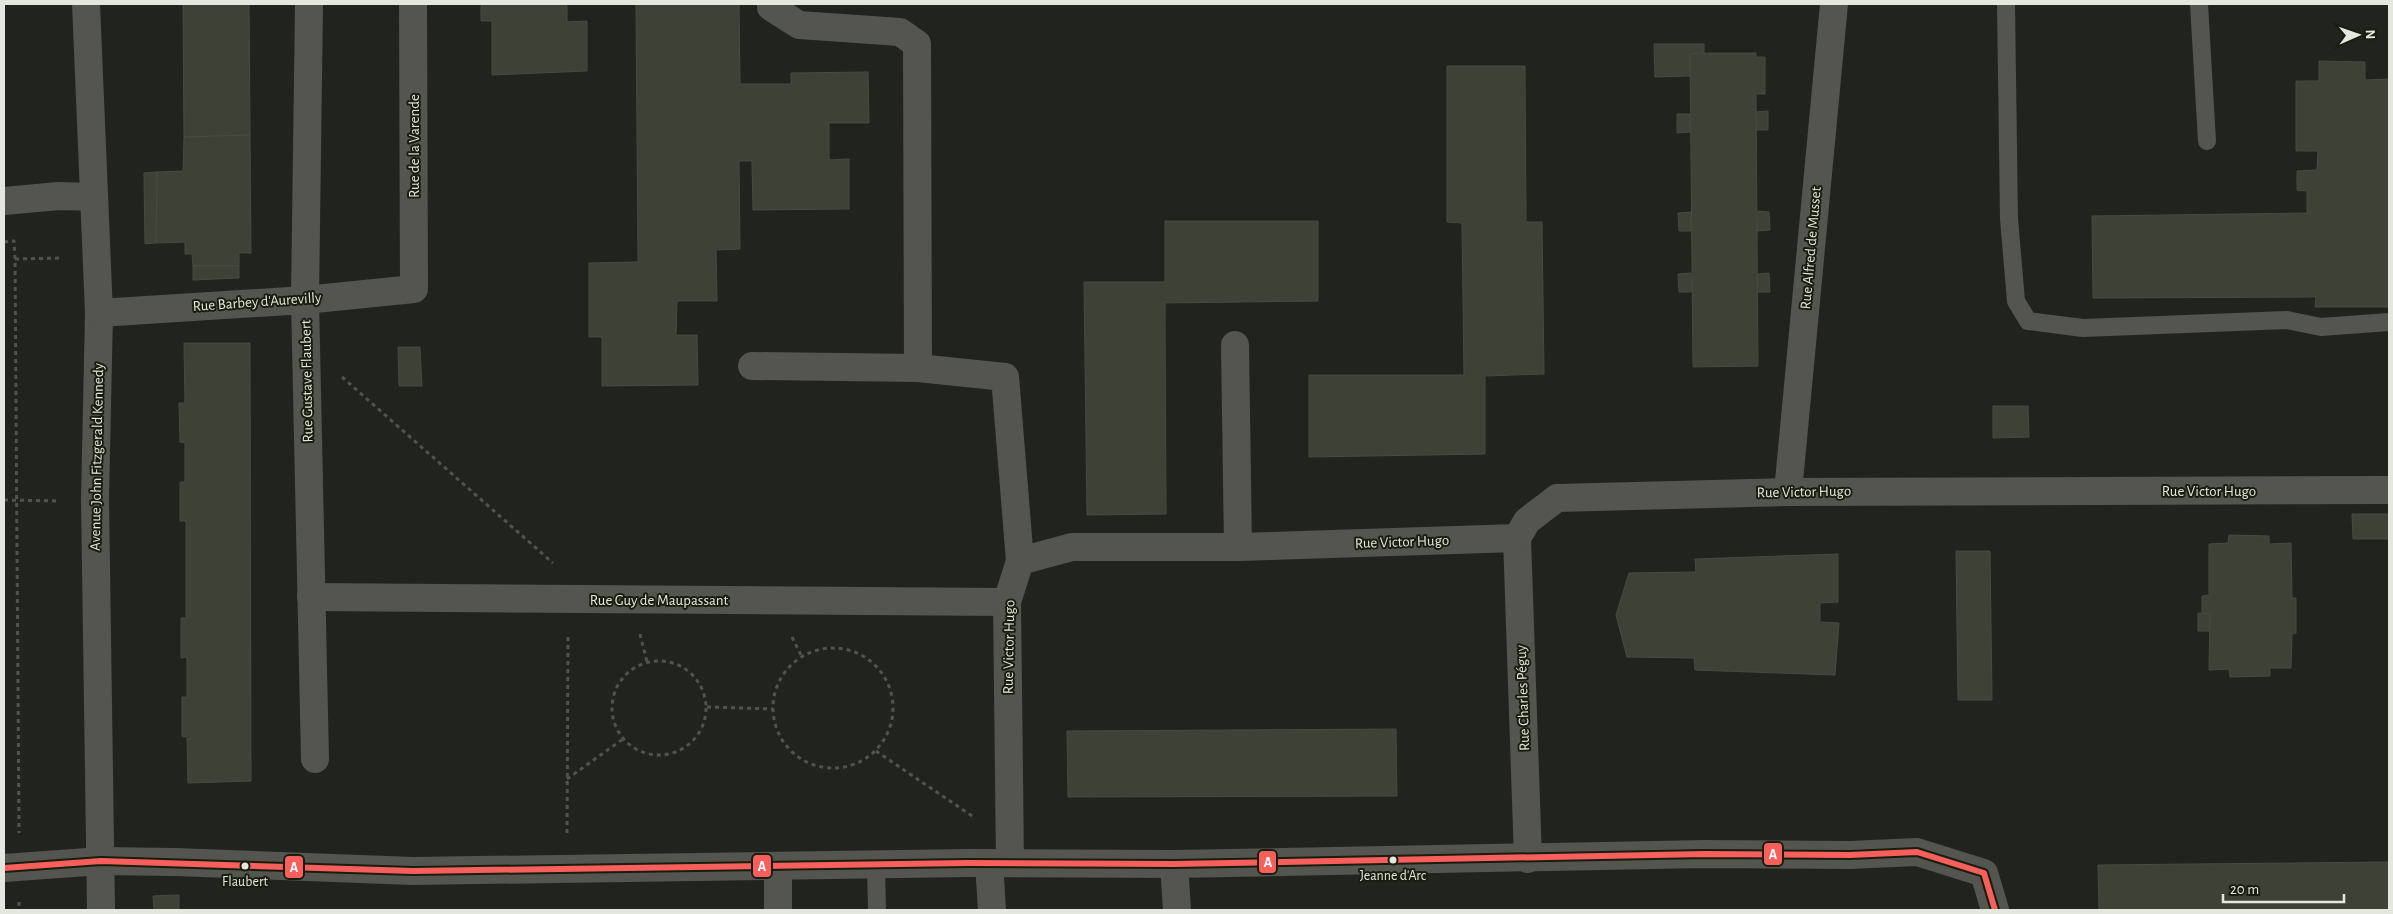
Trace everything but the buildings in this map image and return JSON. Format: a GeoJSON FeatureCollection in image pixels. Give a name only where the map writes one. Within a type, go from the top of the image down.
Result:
{"type":"FeatureCollection","features":[{"type":"Feature","properties":{"kind":"street","name":"Avenue John Fitzgerald Kennedy"},"geometry":{"type":"LineString","coordinates":[[86,4],[99,313],[95,499],[102,910]]}},
{"type":"Feature","properties":{"kind":"street","name":"Rue Gustave Flaubert"},"geometry":{"type":"LineString","coordinates":[[309,4],[305,300],[315,759]]}},
{"type":"Feature","properties":{"kind":"street","name":"Rue de la Varende"},"geometry":{"type":"LineString","coordinates":[[413,4],[414,289]]}},
{"type":"Feature","properties":{"kind":"street"},"geometry":{"type":"LineString","coordinates":[[771,4],[771,7],[799,25],[900,32],[917,44],[918,368]]}},
{"type":"Feature","properties":{"kind":"street","name":"Rue Alfred de Musset"},"geometry":{"type":"LineString","coordinates":[[1788,492],[1834,4]]}},
{"type":"Feature","properties":{"kind":"street"},"geometry":{"type":"LineString","coordinates":[[4,200],[59,196],[94,197]]}},
{"type":"Feature","properties":{"kind":"street","name":"Rue Barbey d'Aurevilly"},"geometry":{"type":"LineString","coordinates":[[99,313],[305,300],[414,289]]}},
{"type":"Feature","properties":{"kind":"street"},"geometry":{"type":"LineString","coordinates":[[1235,345],[1238,547]]}},
{"type":"Feature","properties":{"kind":"street"},"geometry":{"type":"LineString","coordinates":[[752,366],[918,368],[1005,377],[1020,561]]}},
{"type":"Feature","properties":{"kind":"street","name":"Rue Victor Hugo"},"geometry":{"type":"LineString","coordinates":[[992,910],[1010,820],[1007,602],[1020,561],[1072,547],[1238,547],[1517,538],[1527,520],[1557,498],[1788,492],[2389,490]]}},
{"type":"Feature","properties":{"kind":"street","name":"Rue Charles Péguy"},"geometry":{"type":"LineString","coordinates":[[1517,538],[1528,859]]}},
{"type":"Feature","properties":{"kind":"street","name":"Rue Guy de Maupassant"},"geometry":{"type":"LineString","coordinates":[[311,597],[1007,602]]}},
{"type":"Feature","properties":{"kind":"street"},"geometry":{"type":"LineString","coordinates":[[11,867],[101,861],[413,871],[1000,863],[1174,864],[1528,859],[1705,854],[1850,855],[1917,852],[1984,873],[1996,910]]}},
{"type":"Feature","properties":{"kind":"street"},"geometry":{"type":"LineString","coordinates":[[1174,864],[1176,910]]}},
{"type":"Feature","properties":{"kind":"street"},"geometry":{"type":"LineString","coordinates":[[778,867],[778,910]]}},
{"type":"Feature","properties":{"kind":"lane"},"geometry":{"type":"LineString","coordinates":[[2006,4],[2009,218],[2016,301],[2028,322],[2083,328],[2288,320],[2321,327],[2389,322]]}},
{"type":"Feature","properties":{"kind":"lane"},"geometry":{"type":"LineString","coordinates":[[2199,4],[2207,141]]}},
{"type":"Feature","properties":{"kind":"lane"},"geometry":{"type":"LineString","coordinates":[[876,865],[877,910]]}},
{"type":"Feature","properties":{"kind":"path"},"geometry":{"type":"LineString","coordinates":[[4,242],[14,241],[15,259],[17,500],[11,867],[19,910]]}},
{"type":"Feature","properties":{"kind":"path"},"geometry":{"type":"LineString","coordinates":[[15,259],[96,258]]}},
{"type":"Feature","properties":{"kind":"path"},"geometry":{"type":"LineString","coordinates":[[4,500],[95,499]]}},
{"type":"Feature","properties":{"kind":"path"},"geometry":{"type":"LineString","coordinates":[[826,648],[846,649],[864,656],[880,669],[890,686],[894,705],[892,726],[883,744],[869,758],[851,767],[830,769],[811,764],[793,754],[781,738],[774,720],[774,709],[773,700],[779,681],[791,665],[807,653],[826,648]]}},
{"type":"Feature","properties":{"kind":"path"},"geometry":{"type":"LineString","coordinates":[[663,661],[678,664],[691,673],[701,684],[707,714],[702,729],[693,742],[681,751],[666,756],[650,755],[635,750],[623,739],[614,725],[612,709],[614,694],[622,679],[633,668],[647,662],[663,661]]}},
{"type":"Feature","properties":{"kind":"path"},"geometry":{"type":"LineString","coordinates":[[706,707],[774,709]]}},
{"type":"Feature","properties":{"kind":"path"},"geometry":{"type":"LineString","coordinates":[[567,779],[623,739]]}},
{"type":"Feature","properties":{"kind":"path"},"geometry":{"type":"LineString","coordinates":[[876,750],[973,817],[1010,820]]}},
{"type":"Feature","properties":{"kind":"transit line","name":"A"},"geometry":{"type":"LineString","coordinates":[[4,868],[101,861],[413,871],[968,863],[1174,864],[1705,854],[1850,855],[1917,852],[1984,873],[1995,910]]}},
{"type":"Feature","properties":{"kind":"place","name":"Jeanne d'Arc"},"geometry":{"type":"Point","coordinates":[1393,860]}},
{"type":"Feature","properties":{"kind":"place","name":"Flaubert"},"geometry":{"type":"Point","coordinates":[245,866]}}]}
